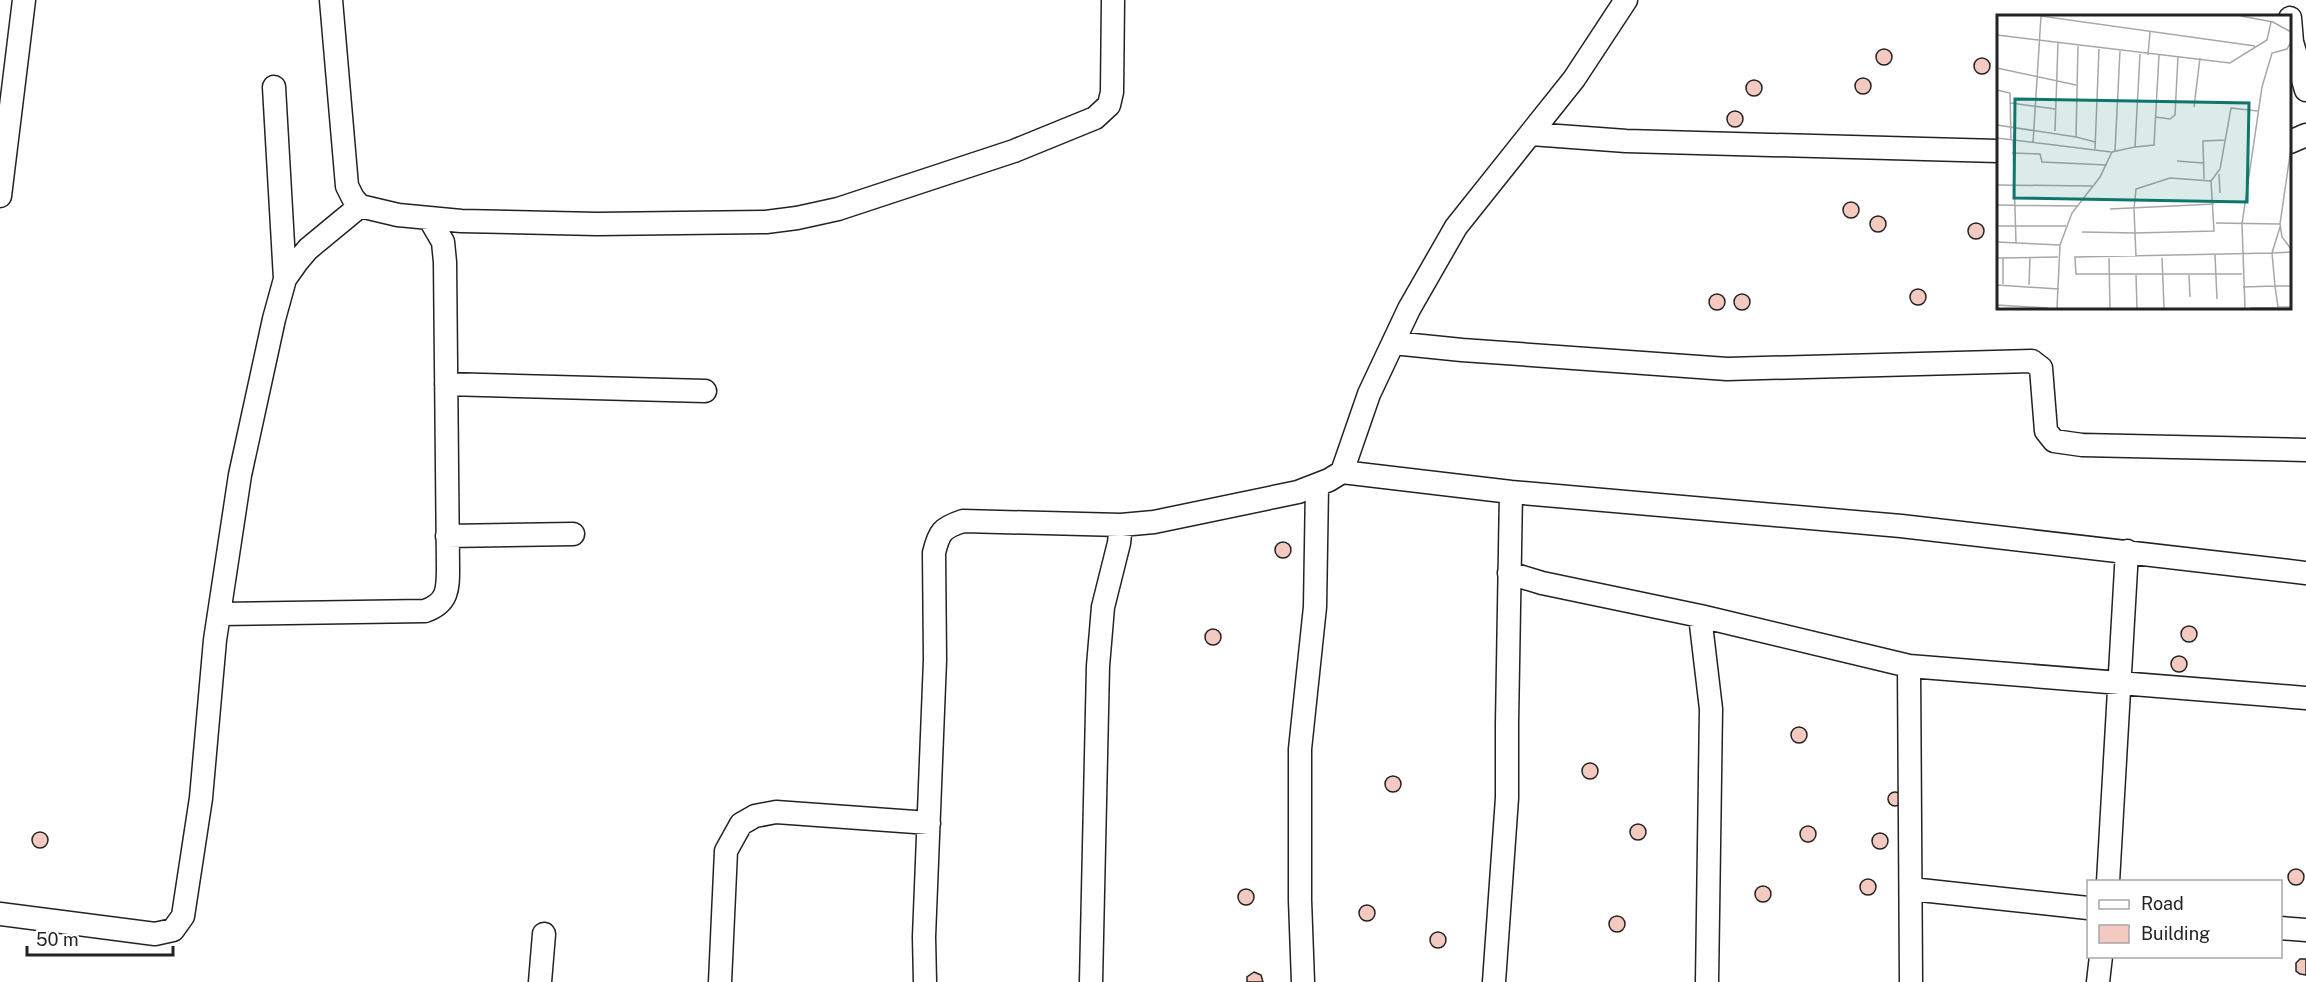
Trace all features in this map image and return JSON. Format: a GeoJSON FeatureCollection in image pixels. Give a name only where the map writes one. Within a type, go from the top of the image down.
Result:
{"type":"FeatureCollection","features":[{"type":"Feature","properties":{"kind":"street"},"geometry":{"type":"LineString","coordinates":[[0,196],[24,0]]}},
{"type":"Feature","properties":{"kind":"street"},"geometry":{"type":"LineString","coordinates":[[331,0],[347,186],[360,206],[398,215],[461,221],[597,224],[766,222],[838,209],[1014,151],[1104,112],[1109,105],[1112,92],[1113,0]]}},
{"type":"Feature","properties":{"kind":"street"},"geometry":{"type":"LineString","coordinates":[[1342,472],[1369,394],[1426,276],[1456,227],[1574,79],[1626,0]]}},
{"type":"Feature","properties":{"kind":"street"},"geometry":{"type":"LineString","coordinates":[[2288,0],[2289,15]]}},
{"type":"Feature","properties":{"kind":"street"},"geometry":{"type":"LineString","coordinates":[[2291,34],[2306,90]]}},
{"type":"Feature","properties":{"kind":"street"},"geometry":{"type":"LineString","coordinates":[[0,915],[155,934],[173,930],[179,925],[183,916],[201,798],[219,614],[240,475],[285,279],[274,87]]}},
{"type":"Feature","properties":{"kind":"street"},"geometry":{"type":"LineString","coordinates":[[1531,134],[1626,141],[1997,151]]}},
{"type":"Feature","properties":{"kind":"street"},"geometry":{"type":"LineString","coordinates":[[2291,141],[2306,135]]}},
{"type":"Feature","properties":{"kind":"street"},"geometry":{"type":"LineString","coordinates":[[285,279],[308,249],[360,206]]}},
{"type":"Feature","properties":{"kind":"street"},"geometry":{"type":"LineString","coordinates":[[219,614],[425,610],[435,608],[444,597],[448,586],[445,262],[443,242],[429,218]]}},
{"type":"Feature","properties":{"kind":"street"},"geometry":{"type":"LineString","coordinates":[[1394,343],[1727,369],[2032,360],[2041,368],[2046,431],[2054,441],[2082,445],[2306,450]]}},
{"type":"Feature","properties":{"kind":"street"},"geometry":{"type":"LineString","coordinates":[[446,384],[705,391]]}},
{"type":"Feature","properties":{"kind":"street"},"geometry":{"type":"LineString","coordinates":[[925,982],[924,937],[935,660],[934,553],[942,530],[949,525],[963,521],[1121,525],[1155,522],[1299,492],[1317,486],[1342,472],[1511,492],[1901,526],[2306,573]]}},
{"type":"Feature","properties":{"kind":"street"},"geometry":{"type":"LineString","coordinates":[[1303,982],[1300,900],[1300,749],[1314,607],[1317,486]]}},
{"type":"Feature","properties":{"kind":"street"},"geometry":{"type":"LineString","coordinates":[[1494,982],[1507,798],[1511,492]]}},
{"type":"Feature","properties":{"kind":"street"},"geometry":{"type":"LineString","coordinates":[[1091,982],[1098,666],[1103,607],[1119,543],[1121,525]]}},
{"type":"Feature","properties":{"kind":"street"},"geometry":{"type":"LineString","coordinates":[[447,536],[573,534]]}},
{"type":"Feature","properties":{"kind":"street"},"geometry":{"type":"LineString","coordinates":[[2108,880],[2127,551]]}},
{"type":"Feature","properties":{"kind":"street"},"geometry":{"type":"LineString","coordinates":[[1509,573],[1542,583],[1700,616],[1909,666],[2306,698]]}},
{"type":"Feature","properties":{"kind":"street"},"geometry":{"type":"LineString","coordinates":[[1700,616],[1711,709],[1707,982]]}},
{"type":"Feature","properties":{"kind":"street"},"geometry":{"type":"LineString","coordinates":[[1909,666],[1911,982]]}},
{"type":"Feature","properties":{"kind":"street"},"geometry":{"type":"LineString","coordinates":[[720,982],[726,851],[741,824],[755,816],[776,812],[929,823]]}},
{"type":"Feature","properties":{"kind":"street"},"geometry":{"type":"LineString","coordinates":[[1911,889],[2087,908]]}},
{"type":"Feature","properties":{"kind":"street"},"geometry":{"type":"LineString","coordinates":[[2282,928],[2306,930]]}},
{"type":"Feature","properties":{"kind":"street"},"geometry":{"type":"LineString","coordinates":[[540,982],[544,934]]}},
{"type":"Feature","properties":{"kind":"street"},"geometry":{"type":"LineString","coordinates":[[2098,982],[2101,958]]}},
{"type":"Feature","properties":{"kind":"building"},"geometry":{"type":"Polygon","coordinates":[[[1881,49],[1887,49],[1892,57],[1890,63],[1881,65],[1876,60],[1876,54],[1881,49]]]}},
{"type":"Feature","properties":{"kind":"building"},"geometry":{"type":"Polygon","coordinates":[[[1979,58],[1985,58],[1990,66],[1988,72],[1979,74],[1974,69],[1974,63],[1979,58]]]}},
{"type":"Feature","properties":{"kind":"building"},"geometry":{"type":"Polygon","coordinates":[[[1860,78],[1866,78],[1871,86],[1869,92],[1860,94],[1855,89],[1855,83],[1860,78]]]}},
{"type":"Feature","properties":{"kind":"building"},"geometry":{"type":"Polygon","coordinates":[[[1751,80],[1757,80],[1762,88],[1760,94],[1751,96],[1746,91],[1746,85],[1751,80]]]}},
{"type":"Feature","properties":{"kind":"building"},"geometry":{"type":"Polygon","coordinates":[[[1732,111],[1738,111],[1743,119],[1741,125],[1732,127],[1727,122],[1727,116],[1732,111]]]}},
{"type":"Feature","properties":{"kind":"building"},"geometry":{"type":"Polygon","coordinates":[[[1848,202],[1854,202],[1859,210],[1857,216],[1848,218],[1843,213],[1843,207],[1848,202]]]}},
{"type":"Feature","properties":{"kind":"building"},"geometry":{"type":"Polygon","coordinates":[[[1875,216],[1881,216],[1886,224],[1884,230],[1875,232],[1870,227],[1870,221],[1875,216]]]}},
{"type":"Feature","properties":{"kind":"building"},"geometry":{"type":"Polygon","coordinates":[[[1973,223],[1979,223],[1984,231],[1982,237],[1973,239],[1968,234],[1968,228],[1973,223]]]}},
{"type":"Feature","properties":{"kind":"building"},"geometry":{"type":"Polygon","coordinates":[[[1915,289],[1921,289],[1926,297],[1924,303],[1915,305],[1910,300],[1910,294],[1915,289]]]}},
{"type":"Feature","properties":{"kind":"building"},"geometry":{"type":"Polygon","coordinates":[[[1714,294],[1720,294],[1725,302],[1723,308],[1714,310],[1709,305],[1709,299],[1714,294]]]}},
{"type":"Feature","properties":{"kind":"building"},"geometry":{"type":"Polygon","coordinates":[[[1739,294],[1745,294],[1750,302],[1748,308],[1739,310],[1734,305],[1734,299],[1739,294]]]}},
{"type":"Feature","properties":{"kind":"building"},"geometry":{"type":"Polygon","coordinates":[[[1280,542],[1286,542],[1291,550],[1289,556],[1280,558],[1275,553],[1275,547],[1280,542]]]}},
{"type":"Feature","properties":{"kind":"building"},"geometry":{"type":"Polygon","coordinates":[[[2186,626],[2192,626],[2197,634],[2195,640],[2186,642],[2181,637],[2181,631],[2186,626]]]}},
{"type":"Feature","properties":{"kind":"building"},"geometry":{"type":"Polygon","coordinates":[[[1210,629],[1216,629],[1221,637],[1219,643],[1210,645],[1205,640],[1205,634],[1210,629]]]}},
{"type":"Feature","properties":{"kind":"building"},"geometry":{"type":"Polygon","coordinates":[[[2176,656],[2182,656],[2187,664],[2185,670],[2176,672],[2171,667],[2171,661],[2176,656]]]}},
{"type":"Feature","properties":{"kind":"building"},"geometry":{"type":"Polygon","coordinates":[[[1796,727],[1802,727],[1807,735],[1805,741],[1796,743],[1791,738],[1791,732],[1796,727]]]}},
{"type":"Feature","properties":{"kind":"building"},"geometry":{"type":"Polygon","coordinates":[[[1587,763],[1593,763],[1598,771],[1596,777],[1587,779],[1582,774],[1582,768],[1587,763]]]}},
{"type":"Feature","properties":{"kind":"building"},"geometry":{"type":"Polygon","coordinates":[[[1390,776],[1396,776],[1401,784],[1399,790],[1390,792],[1385,787],[1385,781],[1390,776]]]}},
{"type":"Feature","properties":{"kind":"building"},"geometry":{"type":"Polygon","coordinates":[[[1892,792],[1898,792],[1902,799],[1898,806],[1892,806],[1888,802],[1888,796],[1892,792]]]}},
{"type":"Feature","properties":{"kind":"building"},"geometry":{"type":"Polygon","coordinates":[[[1635,824],[1641,824],[1646,832],[1644,838],[1635,840],[1630,835],[1630,829],[1635,824]]]}},
{"type":"Feature","properties":{"kind":"building"},"geometry":{"type":"Polygon","coordinates":[[[1805,826],[1811,826],[1816,834],[1814,840],[1805,842],[1800,837],[1800,831],[1805,826]]]}},
{"type":"Feature","properties":{"kind":"building"},"geometry":{"type":"Polygon","coordinates":[[[37,832],[43,832],[48,840],[46,846],[37,848],[32,843],[32,837],[37,832]]]}},
{"type":"Feature","properties":{"kind":"building"},"geometry":{"type":"Polygon","coordinates":[[[1877,833],[1883,833],[1888,841],[1886,847],[1877,849],[1872,844],[1872,838],[1877,833]]]}},
{"type":"Feature","properties":{"kind":"building"},"geometry":{"type":"Polygon","coordinates":[[[2293,869],[2299,869],[2304,877],[2302,883],[2293,885],[2288,880],[2288,874],[2293,869]]]}},
{"type":"Feature","properties":{"kind":"building"},"geometry":{"type":"Polygon","coordinates":[[[1865,879],[1871,879],[1876,887],[1874,893],[1865,895],[1860,890],[1860,884],[1865,879]]]}},
{"type":"Feature","properties":{"kind":"building"},"geometry":{"type":"Polygon","coordinates":[[[1760,886],[1766,886],[1771,894],[1769,900],[1760,902],[1755,897],[1755,891],[1760,886]]]}},
{"type":"Feature","properties":{"kind":"building"},"geometry":{"type":"Polygon","coordinates":[[[1243,889],[1249,889],[1254,897],[1252,903],[1243,905],[1238,900],[1238,894],[1243,889]]]}},
{"type":"Feature","properties":{"kind":"building"},"geometry":{"type":"Polygon","coordinates":[[[1364,905],[1370,905],[1375,913],[1373,919],[1364,921],[1359,916],[1359,910],[1364,905]]]}},
{"type":"Feature","properties":{"kind":"building"},"geometry":{"type":"Polygon","coordinates":[[[1614,916],[1620,916],[1625,924],[1623,930],[1614,932],[1609,927],[1609,921],[1614,916]]]}},
{"type":"Feature","properties":{"kind":"building"},"geometry":{"type":"Polygon","coordinates":[[[1435,932],[1441,932],[1446,940],[1444,946],[1435,948],[1430,943],[1430,937],[1435,932]]]}},
{"type":"Feature","properties":{"kind":"building"},"geometry":{"type":"Polygon","coordinates":[[[2300,959],[2306,959],[2306,975],[2296,971],[2296,963],[2300,959]]]}},
{"type":"Feature","properties":{"kind":"building"},"geometry":{"type":"Polygon","coordinates":[[[1254,972],[1261,975],[1263,982],[1247,982],[1247,977],[1254,972]]]}}]}
